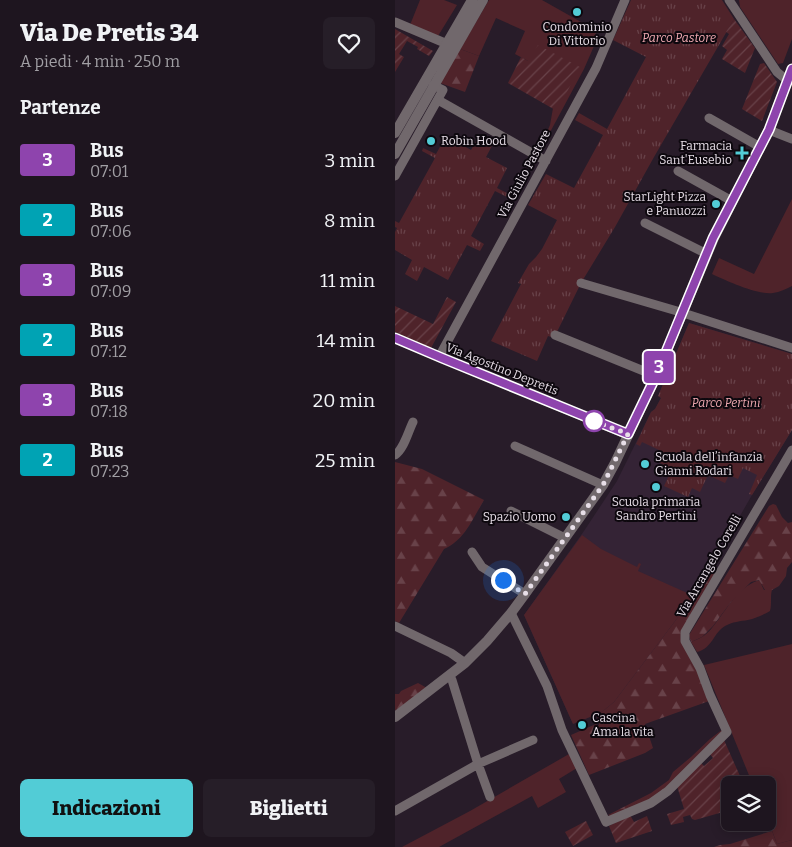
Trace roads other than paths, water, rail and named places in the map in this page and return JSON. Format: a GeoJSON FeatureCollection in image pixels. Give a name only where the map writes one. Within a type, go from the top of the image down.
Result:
{"type":"FeatureCollection","features":[{"type":"Feature","properties":{"kind":"street"},"geometry":{"type":"LineString","coordinates":[[395,154],[433,86],[472,0]]}},
{"type":"Feature","properties":{"kind":"street"},"geometry":{"type":"LineString","coordinates":[[395,133],[483,0]]}},
{"type":"Feature","properties":{"kind":"street","name":"Via Giulio Pastore"},"geometry":{"type":"LineString","coordinates":[[439,357],[546,162],[595,68],[625,0]]}},
{"type":"Feature","properties":{"kind":"street"},"geometry":{"type":"LineString","coordinates":[[729,0],[777,72],[788,81]]}},
{"type":"Feature","properties":{"kind":"street"},"geometry":{"type":"LineString","coordinates":[[395,22],[451,46]]}},
{"type":"Feature","properties":{"kind":"street"},"geometry":{"type":"LineString","coordinates":[[395,717],[476,653],[525,594],[603,485],[656,376],[707,254],[769,130],[792,69]]}},
{"type":"Feature","properties":{"kind":"street"},"geometry":{"type":"LineString","coordinates":[[395,176],[443,90],[433,86]]}},
{"type":"Feature","properties":{"kind":"street"},"geometry":{"type":"LineString","coordinates":[[438,100],[546,162]]}},
{"type":"Feature","properties":{"kind":"street"},"geometry":{"type":"LineString","coordinates":[[709,118],[760,147]]}},
{"type":"Feature","properties":{"kind":"street"},"geometry":{"type":"LineString","coordinates":[[769,130],[792,139]]}},
{"type":"Feature","properties":{"kind":"street"},"geometry":{"type":"LineString","coordinates":[[678,171],[732,201]]}},
{"type":"Feature","properties":{"kind":"street"},"geometry":{"type":"LineString","coordinates":[[645,223],[707,254]]}},
{"type":"Feature","properties":{"kind":"street"},"geometry":{"type":"LineString","coordinates":[[581,283],[792,348]]}},
{"type":"Feature","properties":{"kind":"street"},"geometry":{"type":"LineString","coordinates":[[555,335],[656,376]]}},
{"type":"Feature","properties":{"kind":"street","name":"Via Agostino Depretis"},"geometry":{"type":"LineString","coordinates":[[395,338],[628,434]]}},
{"type":"Feature","properties":{"kind":"street"},"geometry":{"type":"LineString","coordinates":[[395,455],[399,453],[413,422]]}},
{"type":"Feature","properties":{"kind":"street"},"geometry":{"type":"LineString","coordinates":[[515,446],[603,485]]}},
{"type":"Feature","properties":{"kind":"street","name":"Via Arcangelo Corelli"},"geometry":{"type":"LineString","coordinates":[[511,612],[543,677],[562,730],[606,822],[651,803],[668,792],[727,732],[700,668],[685,641],[685,632],[792,450]]}},
{"type":"Feature","properties":{"kind":"street"},"geometry":{"type":"LineString","coordinates":[[511,511],[565,538]]}},
{"type":"Feature","properties":{"kind":"street"},"geometry":{"type":"LineString","coordinates":[[472,552],[482,567],[525,594]]}},
{"type":"Feature","properties":{"kind":"street"},"geometry":{"type":"LineString","coordinates":[[395,626],[451,653],[465,663]]}},
{"type":"Feature","properties":{"kind":"street"},"geometry":{"type":"LineString","coordinates":[[449,676],[452,680],[490,797]]}},
{"type":"Feature","properties":{"kind":"street"},"geometry":{"type":"LineString","coordinates":[[395,811],[478,764],[533,740]]}},
{"type":"Feature","properties":{"kind":"place","name":"Condominio Di Vittorio"},"geometry":{"type":"Point","coordinates":[577,12]}},
{"type":"Feature","properties":{"kind":"place","name":"Robin Hood"},"geometry":{"type":"Point","coordinates":[431,141]}},
{"type":"Feature","properties":{"kind":"place","name":"Farmacia Sant'Eusebio"},"geometry":{"type":"Point","coordinates":[742,153]}},
{"type":"Feature","properties":{"kind":"place","name":"StarLight Pizza e Panuozzi"},"geometry":{"type":"Point","coordinates":[716,204]}},
{"type":"Feature","properties":{"kind":"place","name":"Scuola dell’infanzia Gianni Rodari"},"geometry":{"type":"Point","coordinates":[645,464]}},
{"type":"Feature","properties":{"kind":"place","name":"Scuola primaria Sandro Pertini"},"geometry":{"type":"Point","coordinates":[656,487]}},
{"type":"Feature","properties":{"kind":"place","name":"Spazio Uomo"},"geometry":{"type":"Point","coordinates":[566,517]}},
{"type":"Feature","properties":{"kind":"place","name":"Cascina Ama la vita"},"geometry":{"type":"Point","coordinates":[582,725]}},
{"type":"Feature","properties":{"kind":"park label","name":"Parco Pastore"},"geometry":{"type":"Point","coordinates":[679,38]}},
{"type":"Feature","properties":{"kind":"park label","name":"Parco Pertini"},"geometry":{"type":"Point","coordinates":[726,403]}}]}
